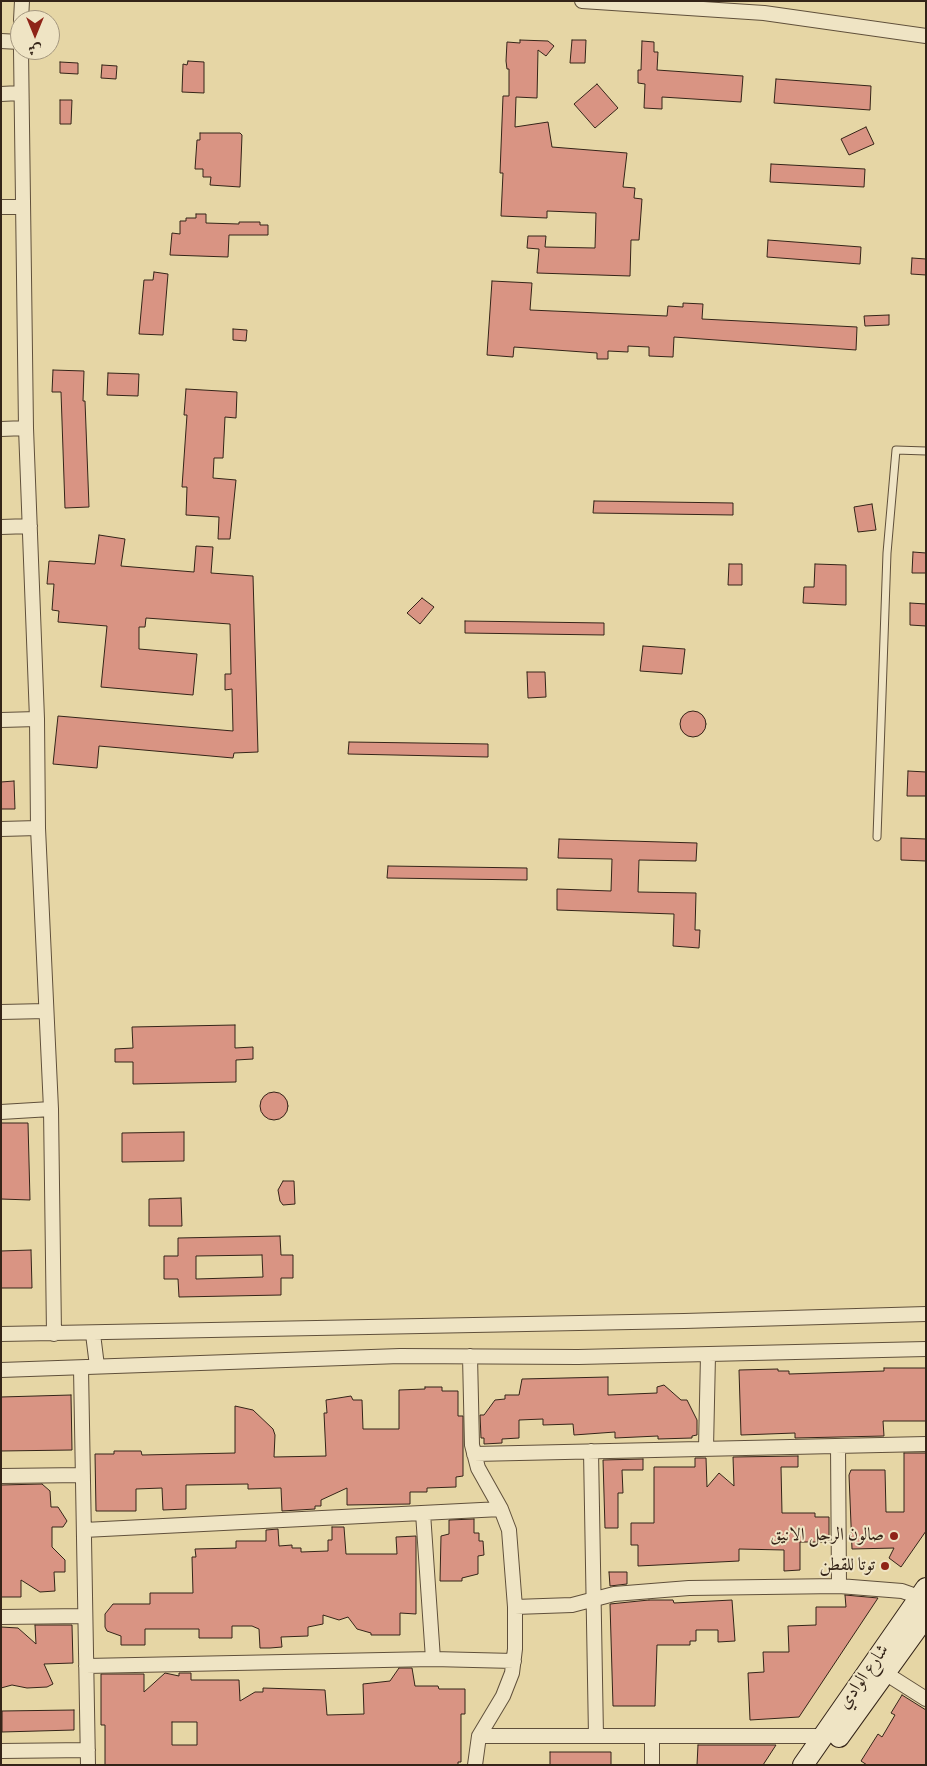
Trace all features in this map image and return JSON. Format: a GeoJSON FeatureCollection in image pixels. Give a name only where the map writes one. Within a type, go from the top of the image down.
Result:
{"type":"FeatureCollection","features":[{"type":"Feature","properties":{"kind":"main road","name":"شارع الوادي"},"geometry":{"type":"LineString","coordinates":[[802,1765],[922,1593]]}},
{"type":"Feature","properties":{"kind":"main road","name":"شارع الوادي"},"geometry":{"type":"LineString","coordinates":[[819,1765],[926,1616]]}},
{"type":"Feature","properties":{"kind":"street"},"geometry":{"type":"LineString","coordinates":[[582,1],[764,7],[926,36]]}},
{"type":"Feature","properties":{"kind":"street"},"geometry":{"type":"LineString","coordinates":[[21,60],[26,428],[37,719],[38,828],[51,1109],[54,1334]]}},
{"type":"Feature","properties":{"kind":"street"},"geometry":{"type":"LineString","coordinates":[[1,94],[20,93]]}},
{"type":"Feature","properties":{"kind":"street"},"geometry":{"type":"LineString","coordinates":[[1,207],[22,207]]}},
{"type":"Feature","properties":{"kind":"street"},"geometry":{"type":"LineString","coordinates":[[1,430],[26,428]]}},
{"type":"Feature","properties":{"kind":"street"},"geometry":{"type":"LineString","coordinates":[[1,527],[30,526]]}},
{"type":"Feature","properties":{"kind":"street"},"geometry":{"type":"LineString","coordinates":[[1,720],[37,719]]}},
{"type":"Feature","properties":{"kind":"street"},"geometry":{"type":"LineString","coordinates":[[1,829],[38,828]]}},
{"type":"Feature","properties":{"kind":"street"},"geometry":{"type":"LineString","coordinates":[[1,1012],[46,1011]]}},
{"type":"Feature","properties":{"kind":"street"},"geometry":{"type":"LineString","coordinates":[[1,1112],[51,1109]]}},
{"type":"Feature","properties":{"kind":"street"},"geometry":{"type":"LineString","coordinates":[[1,1334],[94,1334],[926,1314]]}},
{"type":"Feature","properties":{"kind":"street"},"geometry":{"type":"LineString","coordinates":[[94,1334],[97,1366]]}},
{"type":"Feature","properties":{"kind":"street"},"geometry":{"type":"LineString","coordinates":[[1,1370],[400,1356],[708,1355],[926,1349]]}},
{"type":"Feature","properties":{"kind":"street"},"geometry":{"type":"LineString","coordinates":[[706,1448],[708,1355]]}},
{"type":"Feature","properties":{"kind":"street"},"geometry":{"type":"LineString","coordinates":[[470,1356],[471,1436],[474,1454],[481,1474],[501,1509],[512,1542],[515,1607],[514,1661],[503,1696],[479,1736],[475,1765]]}},
{"type":"Feature","properties":{"kind":"street"},"geometry":{"type":"LineString","coordinates":[[81,1368],[88,1765]]}},
{"type":"Feature","properties":{"kind":"street"},"geometry":{"type":"LineString","coordinates":[[474,1454],[926,1444]]}},
{"type":"Feature","properties":{"kind":"street"},"geometry":{"type":"LineString","coordinates":[[838,1446],[839,1586]]}},
{"type":"Feature","properties":{"kind":"street"},"geometry":{"type":"LineString","coordinates":[[591,1451],[596,1736]]}},
{"type":"Feature","properties":{"kind":"street"},"geometry":{"type":"LineString","coordinates":[[1,1476],[83,1475]]}},
{"type":"Feature","properties":{"kind":"street"},"geometry":{"type":"LineString","coordinates":[[84,1530],[501,1509]]}},
{"type":"Feature","properties":{"kind":"street"},"geometry":{"type":"LineString","coordinates":[[422,1513],[432,1658]]}},
{"type":"Feature","properties":{"kind":"street"},"geometry":{"type":"LineString","coordinates":[[515,1607],[572,1605],[594,1601],[614,1594],[689,1588],[839,1586],[922,1593]]}},
{"type":"Feature","properties":{"kind":"street"},"geometry":{"type":"LineString","coordinates":[[1,1617],[85,1616]]}},
{"type":"Feature","properties":{"kind":"street"},"geometry":{"type":"LineString","coordinates":[[86,1666],[432,1658],[514,1661]]}},
{"type":"Feature","properties":{"kind":"street"},"geometry":{"type":"LineString","coordinates":[[885,1673],[926,1699]]}},
{"type":"Feature","properties":{"kind":"street"},"geometry":{"type":"LineString","coordinates":[[479,1736],[823,1736]]}},
{"type":"Feature","properties":{"kind":"street"},"geometry":{"type":"LineString","coordinates":[[652,1736],[652,1765]]}},
{"type":"Feature","properties":{"kind":"street"},"geometry":{"type":"LineString","coordinates":[[1,1751],[88,1750]]}},
{"type":"Feature","properties":{"kind":"lane"},"geometry":{"type":"LineString","coordinates":[[877,836],[886,562],[896,450],[926,451]]}},
{"type":"Feature","properties":{"kind":"building"},"geometry":{"type":"Polygon","coordinates":[[[520,40],[548,41],[554,46],[546,56],[538,50],[537,98],[516,97],[515,127],[548,122],[552,147],[627,153],[623,187],[635,188],[634,198],[642,199],[639,240],[631,240],[630,276],[537,273],[539,249],[527,248],[528,236],[546,236],[545,247],[595,248],[596,213],[547,211],[547,218],[501,216],[503,173],[500,173],[503,96],[509,96],[509,69],[507,69],[506,61],[507,42],[520,43],[520,40]]]}},
{"type":"Feature","properties":{"kind":"building"},"geometry":{"type":"Polygon","coordinates":[[[572,40],[586,40],[585,63],[570,63],[572,40]]]}},
{"type":"Feature","properties":{"kind":"building"},"geometry":{"type":"Polygon","coordinates":[[[642,41],[654,42],[654,52],[658,52],[657,70],[743,76],[741,102],[662,97],[662,109],[644,108],[645,84],[638,83],[638,70],[641,70],[642,41]]]}},
{"type":"Feature","properties":{"kind":"building"},"geometry":{"type":"Polygon","coordinates":[[[188,61],[204,62],[204,93],[182,92],[183,64],[187,65],[188,61]]]}},
{"type":"Feature","properties":{"kind":"building"},"geometry":{"type":"Polygon","coordinates":[[[60,62],[78,63],[78,74],[60,73],[60,62]]]}},
{"type":"Feature","properties":{"kind":"building"},"geometry":{"type":"Polygon","coordinates":[[[102,65],[117,66],[116,79],[101,78],[102,65]]]}},
{"type":"Feature","properties":{"kind":"building"},"geometry":{"type":"Polygon","coordinates":[[[776,79],[871,86],[870,110],[774,103],[776,79]]]}},
{"type":"Feature","properties":{"kind":"building"},"geometry":{"type":"Polygon","coordinates":[[[597,84],[618,108],[595,128],[574,104],[597,84]]]}},
{"type":"Feature","properties":{"kind":"building"},"geometry":{"type":"Polygon","coordinates":[[[60,100],[72,100],[71,124],[60,124],[60,100]]]}},
{"type":"Feature","properties":{"kind":"building"},"geometry":{"type":"Polygon","coordinates":[[[866,127],[874,144],[849,155],[841,139],[866,127]]]}},
{"type":"Feature","properties":{"kind":"building"},"geometry":{"type":"Polygon","coordinates":[[[200,133],[240,133],[242,135],[240,187],[210,185],[211,177],[203,177],[203,169],[195,169],[197,140],[200,140],[200,133]]]}},
{"type":"Feature","properties":{"kind":"building"},"geometry":{"type":"Polygon","coordinates":[[[771,164],[865,169],[864,187],[770,182],[771,164]]]}},
{"type":"Feature","properties":{"kind":"building"},"geometry":{"type":"Polygon","coordinates":[[[196,214],[206,214],[206,223],[239,224],[239,222],[260,222],[260,225],[268,225],[268,235],[229,235],[228,257],[170,255],[172,233],[180,234],[180,221],[186,221],[186,218],[196,218],[196,214]]]}},
{"type":"Feature","properties":{"kind":"building"},"geometry":{"type":"Polygon","coordinates":[[[768,240],[861,247],[860,264],[767,257],[768,240]]]}},
{"type":"Feature","properties":{"kind":"building"},"geometry":{"type":"Polygon","coordinates":[[[912,258],[926,259],[926,275],[911,274],[912,258]]]}},
{"type":"Feature","properties":{"kind":"building"},"geometry":{"type":"Polygon","coordinates":[[[154,272],[168,274],[163,335],[139,334],[144,280],[153,280],[154,272]]]}},
{"type":"Feature","properties":{"kind":"building"},"geometry":{"type":"Polygon","coordinates":[[[492,281],[532,283],[530,310],[667,316],[668,306],[683,307],[683,303],[703,304],[702,319],[857,327],[856,350],[674,337],[673,357],[649,356],[649,347],[628,346],[628,352],[608,351],[608,359],[597,359],[597,353],[514,347],[513,357],[487,355],[492,281]]]}},
{"type":"Feature","properties":{"kind":"building"},"geometry":{"type":"Polygon","coordinates":[[[889,315],[889,325],[865,326],[864,316],[889,315]]]}},
{"type":"Feature","properties":{"kind":"building"},"geometry":{"type":"Polygon","coordinates":[[[233,329],[247,330],[246,341],[233,340],[233,329]]]}},
{"type":"Feature","properties":{"kind":"building"},"geometry":{"type":"Polygon","coordinates":[[[53,370],[84,371],[83,401],[85,401],[89,507],[65,508],[61,392],[52,392],[53,370]]]}},
{"type":"Feature","properties":{"kind":"building"},"geometry":{"type":"Polygon","coordinates":[[[108,373],[139,374],[138,396],[107,395],[108,373]]]}},
{"type":"Feature","properties":{"kind":"building"},"geometry":{"type":"Polygon","coordinates":[[[186,389],[237,392],[236,418],[225,417],[223,458],[214,458],[213,478],[236,480],[230,539],[218,539],[219,517],[186,515],[187,487],[182,487],[187,415],[184,415],[186,389]]]}},
{"type":"Feature","properties":{"kind":"building"},"geometry":{"type":"Polygon","coordinates":[[[594,501],[733,503],[733,515],[593,513],[594,501]]]}},
{"type":"Feature","properties":{"kind":"building"},"geometry":{"type":"Polygon","coordinates":[[[872,504],[876,530],[858,532],[854,507],[872,504]]]}},
{"type":"Feature","properties":{"kind":"building"},"geometry":{"type":"Polygon","coordinates":[[[99,535],[125,539],[121,566],[194,572],[196,546],[213,547],[211,573],[253,576],[258,752],[234,753],[233,758],[99,746],[97,768],[53,764],[58,716],[233,731],[232,689],[225,690],[225,674],[231,674],[230,624],[146,618],[145,627],[139,627],[139,649],[197,654],[193,695],[101,687],[107,626],[58,622],[59,611],[52,610],[54,584],[47,584],[49,561],[95,564],[99,535]]]}},
{"type":"Feature","properties":{"kind":"building"},"geometry":{"type":"Polygon","coordinates":[[[913,552],[926,553],[926,573],[912,573],[913,552]]]}},
{"type":"Feature","properties":{"kind":"building"},"geometry":{"type":"Polygon","coordinates":[[[729,564],[742,564],[742,585],[728,585],[729,564]]]}},
{"type":"Feature","properties":{"kind":"building"},"geometry":{"type":"Polygon","coordinates":[[[815,564],[846,565],[846,605],[803,603],[804,587],[814,587],[815,564]]]}},
{"type":"Feature","properties":{"kind":"building"},"geometry":{"type":"Polygon","coordinates":[[[422,598],[434,607],[420,624],[407,613],[422,598]]]}},
{"type":"Feature","properties":{"kind":"building"},"geometry":{"type":"Polygon","coordinates":[[[910,603],[926,604],[926,626],[910,625],[910,603]]]}},
{"type":"Feature","properties":{"kind":"building"},"geometry":{"type":"Polygon","coordinates":[[[465,621],[604,623],[604,635],[465,633],[465,621]]]}},
{"type":"Feature","properties":{"kind":"building"},"geometry":{"type":"Polygon","coordinates":[[[643,646],[685,649],[682,674],[640,671],[643,646]]]}},
{"type":"Feature","properties":{"kind":"building"},"geometry":{"type":"Polygon","coordinates":[[[527,672],[545,672],[546,697],[528,698],[527,672]]]}},
{"type":"Feature","properties":{"kind":"building"},"geometry":{"type":"Polygon","coordinates":[[[693,711],[702,715],[706,724],[702,733],[693,737],[684,733],[680,724],[684,715],[693,711]]]}},
{"type":"Feature","properties":{"kind":"building"},"geometry":{"type":"Polygon","coordinates":[[[349,742],[488,744],[488,757],[348,754],[349,742]]]}},
{"type":"Feature","properties":{"kind":"building"},"geometry":{"type":"Polygon","coordinates":[[[908,771],[926,772],[926,796],[907,796],[908,771]]]}},
{"type":"Feature","properties":{"kind":"building"},"geometry":{"type":"Polygon","coordinates":[[[14,781],[15,809],[1,809],[1,782],[14,781]]]}},
{"type":"Feature","properties":{"kind":"building"},"geometry":{"type":"Polygon","coordinates":[[[901,838],[926,839],[926,861],[901,860],[901,838]]]}},
{"type":"Feature","properties":{"kind":"building"},"geometry":{"type":"Polygon","coordinates":[[[559,839],[697,843],[696,861],[639,860],[638,892],[696,893],[695,930],[700,930],[699,948],[673,946],[674,914],[557,910],[557,889],[611,891],[612,859],[558,858],[559,839]]]}},
{"type":"Feature","properties":{"kind":"building"},"geometry":{"type":"Polygon","coordinates":[[[388,866],[527,868],[527,880],[387,878],[388,866]]]}},
{"type":"Feature","properties":{"kind":"building"},"geometry":{"type":"Polygon","coordinates":[[[235,1025],[235,1048],[253,1047],[253,1059],[236,1060],[236,1082],[133,1084],[133,1062],[115,1062],[115,1049],[133,1048],[132,1027],[235,1025]]]}},
{"type":"Feature","properties":{"kind":"building"},"geometry":{"type":"Polygon","coordinates":[[[274,1092],[284,1096],[288,1106],[284,1116],[274,1120],[264,1116],[260,1106],[264,1096],[274,1092]]]}},
{"type":"Feature","properties":{"kind":"building"},"geometry":{"type":"Polygon","coordinates":[[[1,1123],[28,1123],[30,1200],[1,1199],[1,1123]]]}},
{"type":"Feature","properties":{"kind":"building"},"geometry":{"type":"Polygon","coordinates":[[[184,1132],[184,1161],[122,1162],[122,1133],[184,1132]]]}},
{"type":"Feature","properties":{"kind":"building"},"geometry":{"type":"Polygon","coordinates":[[[283,1181],[294,1181],[295,1204],[283,1205],[280,1201],[278,1190],[283,1181]]]}},
{"type":"Feature","properties":{"kind":"building"},"geometry":{"type":"Polygon","coordinates":[[[181,1198],[182,1226],[149,1226],[149,1199],[181,1198]]]}},
{"type":"Feature","properties":{"kind":"building"},"geometry":{"type":"Polygon","coordinates":[[[280,1236],[281,1255],[293,1255],[293,1278],[281,1278],[281,1295],[179,1297],[178,1279],[164,1279],[164,1256],[178,1256],[178,1238],[280,1236]],[[262,1255],[196,1256],[196,1279],[263,1277],[262,1255]]]}},
{"type":"Feature","properties":{"kind":"building"},"geometry":{"type":"Polygon","coordinates":[[[31,1250],[32,1288],[1,1288],[1,1251],[31,1250]]]}},
{"type":"Feature","properties":{"kind":"building"},"geometry":{"type":"Polygon","coordinates":[[[884,1368],[926,1368],[926,1421],[883,1421],[884,1436],[795,1438],[795,1433],[741,1435],[739,1370],[778,1369],[778,1371],[789,1371],[789,1374],[884,1371],[884,1368]]]}},
{"type":"Feature","properties":{"kind":"building"},"geometry":{"type":"Polygon","coordinates":[[[608,1377],[608,1395],[657,1393],[657,1387],[664,1385],[681,1400],[687,1400],[697,1420],[697,1435],[692,1436],[692,1438],[658,1439],[658,1436],[615,1438],[615,1432],[574,1435],[573,1424],[543,1425],[543,1419],[519,1420],[519,1438],[502,1439],[502,1443],[484,1444],[484,1438],[481,1438],[480,1415],[484,1415],[495,1400],[505,1399],[505,1395],[519,1395],[522,1379],[608,1377]]]}},
{"type":"Feature","properties":{"kind":"building"},"geometry":{"type":"Polygon","coordinates":[[[425,1387],[442,1387],[442,1391],[458,1391],[458,1416],[463,1416],[463,1476],[456,1477],[456,1487],[427,1488],[427,1492],[410,1492],[410,1504],[347,1505],[347,1488],[321,1500],[321,1506],[315,1506],[315,1509],[282,1511],[281,1488],[248,1489],[248,1484],[186,1485],[186,1509],[163,1510],[162,1488],[136,1489],[136,1511],[96,1511],[95,1454],[114,1454],[114,1451],[141,1451],[142,1455],[235,1453],[235,1406],[253,1410],[273,1429],[275,1435],[274,1457],[326,1456],[324,1413],[327,1413],[326,1400],[351,1396],[353,1400],[362,1400],[363,1429],[399,1429],[399,1390],[425,1389],[425,1387]]]}},
{"type":"Feature","properties":{"kind":"building"},"geometry":{"type":"Polygon","coordinates":[[[71,1395],[72,1450],[1,1451],[1,1397],[71,1395]]]}},
{"type":"Feature","properties":{"kind":"building"},"geometry":{"type":"Polygon","coordinates":[[[904,1453],[926,1453],[926,1531],[901,1567],[889,1558],[894,1548],[852,1549],[849,1475],[851,1470],[885,1470],[886,1512],[904,1512],[904,1453]]]}},
{"type":"Feature","properties":{"kind":"building"},"geometry":{"type":"Polygon","coordinates":[[[798,1456],[798,1467],[781,1467],[782,1513],[815,1513],[815,1517],[829,1517],[829,1542],[800,1542],[800,1570],[784,1571],[784,1550],[739,1549],[739,1561],[638,1566],[638,1545],[631,1545],[631,1523],[654,1523],[654,1467],[695,1467],[695,1458],[706,1458],[707,1487],[719,1473],[734,1486],[733,1457],[798,1456]]]}},
{"type":"Feature","properties":{"kind":"building"},"geometry":{"type":"Polygon","coordinates":[[[643,1459],[643,1470],[622,1470],[623,1493],[618,1493],[618,1528],[605,1528],[603,1460],[643,1459]]]}},
{"type":"Feature","properties":{"kind":"building"},"geometry":{"type":"Polygon","coordinates":[[[42,1484],[50,1491],[51,1507],[58,1507],[67,1521],[63,1527],[52,1527],[52,1547],[65,1560],[65,1572],[54,1572],[55,1591],[40,1592],[21,1580],[21,1597],[1,1597],[1,1485],[42,1484]]]}},
{"type":"Feature","properties":{"kind":"building"},"geometry":{"type":"Polygon","coordinates":[[[474,1519],[474,1533],[479,1533],[479,1541],[483,1541],[484,1555],[478,1556],[478,1574],[462,1578],[462,1581],[440,1581],[441,1536],[449,1534],[449,1520],[474,1519]]]}},
{"type":"Feature","properties":{"kind":"building"},"geometry":{"type":"Polygon","coordinates":[[[332,1527],[344,1527],[346,1554],[397,1554],[396,1537],[416,1536],[416,1614],[400,1613],[400,1635],[371,1635],[371,1633],[357,1629],[348,1617],[339,1620],[323,1615],[323,1624],[308,1627],[308,1636],[281,1637],[282,1647],[270,1648],[260,1648],[259,1629],[252,1626],[232,1626],[232,1638],[199,1638],[199,1629],[145,1629],[145,1645],[121,1645],[121,1636],[107,1631],[105,1627],[105,1614],[113,1604],[150,1604],[150,1593],[193,1593],[192,1557],[196,1557],[195,1549],[236,1548],[236,1541],[266,1541],[266,1530],[278,1529],[279,1546],[292,1545],[292,1548],[301,1548],[301,1552],[328,1551],[328,1540],[332,1540],[332,1527]]]}},
{"type":"Feature","properties":{"kind":"building"},"geometry":{"type":"Polygon","coordinates":[[[609,1572],[627,1572],[627,1584],[610,1586],[609,1572]]]}},
{"type":"Feature","properties":{"kind":"building"},"geometry":{"type":"Polygon","coordinates":[[[845,1595],[878,1598],[799,1717],[750,1720],[748,1673],[764,1672],[763,1652],[789,1652],[788,1626],[816,1625],[816,1607],[846,1607],[845,1595]]]}},
{"type":"Feature","properties":{"kind":"building"},"geometry":{"type":"Polygon","coordinates":[[[649,1600],[673,1600],[674,1603],[732,1600],[735,1641],[718,1642],[718,1630],[696,1630],[696,1641],[690,1641],[690,1645],[657,1645],[655,1706],[613,1706],[610,1604],[649,1600]]]}},
{"type":"Feature","properties":{"kind":"building"},"geometry":{"type":"Polygon","coordinates":[[[35,1625],[72,1625],[73,1663],[44,1664],[53,1684],[47,1687],[27,1688],[12,1685],[1,1688],[1,1627],[18,1628],[36,1644],[35,1625]]]}},
{"type":"Feature","properties":{"kind":"building"},"geometry":{"type":"Polygon","coordinates":[[[399,1668],[412,1668],[415,1686],[438,1686],[439,1689],[465,1689],[465,1714],[461,1714],[461,1762],[458,1762],[458,1765],[105,1765],[105,1725],[101,1725],[101,1674],[144,1674],[144,1692],[165,1673],[179,1676],[179,1673],[191,1673],[191,1680],[239,1680],[240,1701],[255,1692],[263,1692],[263,1688],[325,1690],[327,1715],[364,1714],[363,1684],[390,1681],[399,1668]],[[172,1722],[172,1745],[197,1745],[197,1722],[172,1722]]]}},
{"type":"Feature","properties":{"kind":"building"},"geometry":{"type":"Polygon","coordinates":[[[902,1695],[926,1710],[926,1765],[867,1765],[861,1761],[878,1734],[882,1737],[895,1715],[891,1713],[902,1695]]]}},
{"type":"Feature","properties":{"kind":"building"},"geometry":{"type":"Polygon","coordinates":[[[74,1710],[74,1730],[2,1732],[2,1711],[74,1710]]]}},
{"type":"Feature","properties":{"kind":"building"},"geometry":{"type":"Polygon","coordinates":[[[698,1745],[776,1745],[763,1765],[697,1765],[698,1745]]]}},
{"type":"Feature","properties":{"kind":"building"},"geometry":{"type":"Polygon","coordinates":[[[550,1752],[611,1752],[611,1765],[550,1765],[550,1752]]]}},
{"type":"Feature","properties":{"kind":"place","name":"صالون الرجل الانيق"},"geometry":{"type":"Point","coordinates":[894,1536]}},
{"type":"Feature","properties":{"kind":"place","name":"توتا للقطن"},"geometry":{"type":"Point","coordinates":[885,1566]}}]}
